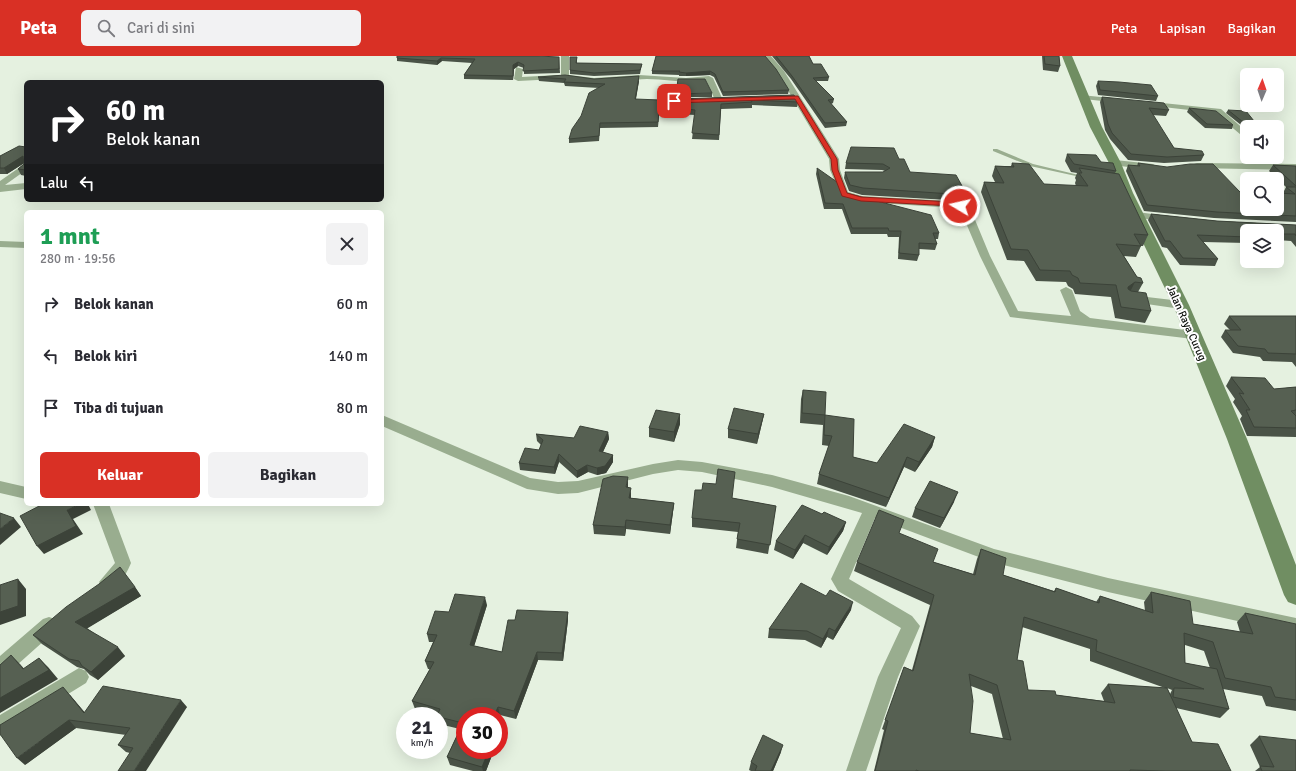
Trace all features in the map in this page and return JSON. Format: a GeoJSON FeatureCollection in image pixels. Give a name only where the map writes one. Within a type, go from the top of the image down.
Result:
{"type":"FeatureCollection","features":[{"type":"Feature","properties":{"kind":"street"},"geometry":{"type":"LineString","coordinates":[[565,56],[565,76]]}},
{"type":"Feature","properties":{"kind":"street"},"geometry":{"type":"LineString","coordinates":[[767,56],[776,65],[793,97],[834,159],[841,174],[841,188],[844,194],[850,198],[953,204],[960,206],[968,215],[985,256],[1014,314],[1086,321],[1193,335]]}},
{"type":"Feature","properties":{"kind":"street","name":"Jalan Raya Curug"},"geometry":{"type":"LineString","coordinates":[[1066,56],[1096,127],[1115,163],[1119,182],[1137,215],[1181,305],[1237,439],[1296,595]]}},
{"type":"Feature","properties":{"kind":"street"},"geometry":{"type":"LineString","coordinates":[[519,69],[517,78],[520,79],[565,76],[586,79],[649,77],[687,80],[709,78],[712,100]]}},
{"type":"Feature","properties":{"kind":"street"},"geometry":{"type":"LineString","coordinates":[[1084,97],[1213,110],[1218,112],[1240,131]]}},
{"type":"Feature","properties":{"kind":"street"},"geometry":{"type":"LineString","coordinates":[[672,108],[674,101],[745,99]]}},
{"type":"Feature","properties":{"kind":"street"},"geometry":{"type":"LineString","coordinates":[[1115,163],[1161,168]]}},
{"type":"Feature","properties":{"kind":"street"},"geometry":{"type":"LineString","coordinates":[[1187,165],[1296,167]]}},
{"type":"Feature","properties":{"kind":"street"},"geometry":{"type":"LineString","coordinates":[[0,185],[24,167]]}},
{"type":"Feature","properties":{"kind":"street"},"geometry":{"type":"LineString","coordinates":[[0,189],[24,186]]}},
{"type":"Feature","properties":{"kind":"street"},"geometry":{"type":"LineString","coordinates":[[1137,215],[1178,220]]}},
{"type":"Feature","properties":{"kind":"street"},"geometry":{"type":"LineString","coordinates":[[0,244],[24,245]]}},
{"type":"Feature","properties":{"kind":"street"},"geometry":{"type":"LineString","coordinates":[[1066,290],[1075,313],[1086,321]]}},
{"type":"Feature","properties":{"kind":"street"},"geometry":{"type":"LineString","coordinates":[[1130,299],[1181,305]]}},
{"type":"Feature","properties":{"kind":"street"},"geometry":{"type":"LineString","coordinates":[[384,421],[527,483],[558,488],[578,487],[653,469],[678,466],[702,466],[772,481],[871,510],[992,555],[1108,585],[1296,626]]}},
{"type":"Feature","properties":{"kind":"street"},"geometry":{"type":"LineString","coordinates":[[0,487],[24,493]]}},
{"type":"Feature","properties":{"kind":"street"},"geometry":{"type":"LineString","coordinates":[[95,591],[114,576],[123,563],[102,506]]}},
{"type":"Feature","properties":{"kind":"street"},"geometry":{"type":"LineString","coordinates":[[856,771],[888,677],[911,626],[906,621],[844,586],[840,579],[871,510]]}},
{"type":"Feature","properties":{"kind":"street"},"geometry":{"type":"LineString","coordinates":[[0,668],[31,639],[60,616]]}},
{"type":"Feature","properties":{"kind":"street"},"geometry":{"type":"LineString","coordinates":[[0,726],[79,677]]}},
{"type":"Feature","properties":{"kind":"lane"},"geometry":{"type":"LineString","coordinates":[[995,150],[1032,165],[1092,178]]}},
{"type":"Feature","properties":{"kind":"building"},"geometry":{"type":"Polygon","coordinates":[[[397,56],[559,57],[559,69],[523,71],[524,65],[518,62],[513,65],[513,76],[464,75],[475,59],[441,58],[437,61],[397,58],[397,56]]]}},
{"type":"Feature","properties":{"kind":"building"},"geometry":{"type":"Polygon","coordinates":[[[656,56],[765,56],[776,69],[789,90],[723,92],[715,74],[710,71],[686,73],[679,72],[680,71],[652,71],[656,56]]]}},
{"type":"Feature","properties":{"kind":"building"},"geometry":{"type":"Polygon","coordinates":[[[776,56],[809,56],[813,64],[821,64],[829,77],[813,78],[834,99],[828,100],[847,122],[825,123],[776,56]]]}},
{"type":"Feature","properties":{"kind":"building"},"geometry":{"type":"Polygon","coordinates":[[[1044,56],[1059,56],[1060,66],[1045,64],[1044,56]]]}},
{"type":"Feature","properties":{"kind":"building"},"geometry":{"type":"Polygon","coordinates":[[[570,57],[577,57],[576,63],[642,64],[640,70],[594,73],[570,70],[570,57]]]}},
{"type":"Feature","properties":{"kind":"building"},"geometry":{"type":"Polygon","coordinates":[[[565,75],[594,79],[639,76],[635,99],[660,100],[658,122],[600,123],[599,136],[569,139],[572,129],[581,116],[589,93],[605,84],[564,82],[566,79],[538,77],[565,75]]]}},
{"type":"Feature","properties":{"kind":"building"},"geometry":{"type":"Polygon","coordinates":[[[678,79],[705,79],[712,93],[676,94],[678,79]]]}},
{"type":"Feature","properties":{"kind":"building"},"geometry":{"type":"Polygon","coordinates":[[[1098,81],[1151,85],[1158,96],[1100,90],[1098,81]]]}},
{"type":"Feature","properties":{"kind":"building"},"geometry":{"type":"Polygon","coordinates":[[[794,95],[798,102],[751,100],[752,102],[721,104],[719,135],[692,133],[695,110],[678,108],[678,99],[794,95]]]}},
{"type":"Feature","properties":{"kind":"building"},"geometry":{"type":"Polygon","coordinates":[[[1102,97],[1164,103],[1169,110],[1149,108],[1174,148],[1202,151],[1204,155],[1167,157],[1131,154],[1112,133],[1108,124],[1102,97]]]}},
{"type":"Feature","properties":{"kind":"building"},"geometry":{"type":"Polygon","coordinates":[[[1189,108],[1216,111],[1233,125],[1207,124],[1189,108]]]}},
{"type":"Feature","properties":{"kind":"building"},"geometry":{"type":"Polygon","coordinates":[[[1228,110],[1247,112],[1253,120],[1240,120],[1228,110]]]}},
{"type":"Feature","properties":{"kind":"building"},"geometry":{"type":"Polygon","coordinates":[[[19,146],[24,147],[24,164],[23,156],[4,168],[0,168],[0,156],[19,146]]]}},
{"type":"Feature","properties":{"kind":"building"},"geometry":{"type":"Polygon","coordinates":[[[851,147],[894,148],[899,159],[904,159],[910,172],[956,175],[967,195],[863,188],[850,185],[845,172],[883,172],[890,168],[883,164],[846,163],[851,147]]]}},
{"type":"Feature","properties":{"kind":"building"},"geometry":{"type":"Polygon","coordinates":[[[1067,154],[1096,155],[1101,162],[1113,163],[1116,171],[1074,164],[1067,154]]]}},
{"type":"Feature","properties":{"kind":"building"},"geometry":{"type":"Polygon","coordinates":[[[1012,163],[1029,164],[1044,184],[1088,186],[1079,173],[1082,173],[1079,168],[1119,174],[1148,235],[1134,234],[1141,246],[1116,244],[1137,277],[1141,278],[1143,283],[1135,282],[1128,287],[1128,289],[1131,291],[1146,293],[1151,311],[1121,307],[1116,285],[1080,283],[1078,278],[1072,275],[1070,271],[1040,270],[1028,250],[1011,249],[984,182],[1004,183],[995,166],[1014,167],[1012,163]]]}},
{"type":"Feature","properties":{"kind":"building"},"geometry":{"type":"Polygon","coordinates":[[[1138,163],[1167,167],[1190,164],[1213,164],[1240,192],[1240,213],[1147,205],[1128,165],[1140,166],[1138,163]]]}},
{"type":"Feature","properties":{"kind":"building"},"geometry":{"type":"Polygon","coordinates":[[[24,164],[24,170],[18,169],[24,164]]]}},
{"type":"Feature","properties":{"kind":"building"},"geometry":{"type":"Polygon","coordinates":[[[1273,165],[1296,166],[1296,186],[1284,175],[1284,172],[1281,172],[1273,165]]]}},
{"type":"Feature","properties":{"kind":"building"},"geometry":{"type":"Polygon","coordinates":[[[817,168],[837,182],[842,192],[931,215],[939,233],[933,233],[937,244],[919,243],[919,255],[899,253],[901,231],[889,231],[888,228],[852,228],[843,204],[825,203],[817,168]]]}},
{"type":"Feature","properties":{"kind":"building"},"geometry":{"type":"Polygon","coordinates":[[[1286,187],[1296,187],[1296,216],[1284,215],[1284,193],[1295,194],[1286,187]]]}},
{"type":"Feature","properties":{"kind":"building"},"geometry":{"type":"Polygon","coordinates":[[[1151,214],[1217,221],[1276,224],[1240,224],[1240,237],[1197,235],[1218,259],[1183,258],[1170,241],[1165,241],[1151,214]]]}},
{"type":"Feature","properties":{"kind":"building"},"geometry":{"type":"Polygon","coordinates":[[[1284,224],[1296,225],[1296,236],[1295,234],[1284,234],[1284,224]]]}},
{"type":"Feature","properties":{"kind":"building"},"geometry":{"type":"Polygon","coordinates":[[[1229,316],[1296,316],[1296,354],[1268,353],[1265,349],[1238,346],[1225,330],[1241,330],[1229,316]]]}},
{"type":"Feature","properties":{"kind":"building"},"geometry":{"type":"Polygon","coordinates":[[[1231,377],[1265,378],[1274,389],[1296,387],[1296,410],[1291,411],[1296,416],[1296,428],[1254,427],[1246,410],[1250,410],[1239,393],[1244,394],[1231,377]]]}},
{"type":"Feature","properties":{"kind":"building"},"geometry":{"type":"Polygon","coordinates":[[[803,390],[826,392],[825,415],[802,413],[803,390]]]}},
{"type":"Feature","properties":{"kind":"building"},"geometry":{"type":"Polygon","coordinates":[[[734,408],[764,414],[758,434],[728,429],[734,408]]]}},
{"type":"Feature","properties":{"kind":"building"},"geometry":{"type":"Polygon","coordinates":[[[656,410],[680,414],[674,432],[649,428],[656,410]]]}},
{"type":"Feature","properties":{"kind":"building"},"geometry":{"type":"Polygon","coordinates":[[[825,415],[854,419],[853,457],[877,463],[904,424],[935,437],[919,462],[907,457],[889,498],[819,474],[832,436],[824,435],[825,415]]]}},
{"type":"Feature","properties":{"kind":"building"},"geometry":{"type":"Polygon","coordinates":[[[580,426],[608,432],[599,451],[613,455],[605,466],[597,468],[587,465],[577,471],[559,454],[554,467],[519,463],[525,448],[539,450],[543,440],[536,434],[574,438],[580,426]]]}},
{"type":"Feature","properties":{"kind":"building"},"geometry":{"type":"Polygon","coordinates":[[[718,469],[735,472],[732,498],[776,506],[770,545],[737,539],[740,523],[692,518],[695,490],[702,490],[703,483],[716,484],[718,469]]]}},
{"type":"Feature","properties":{"kind":"building"},"geometry":{"type":"Polygon","coordinates":[[[613,476],[628,477],[626,487],[631,488],[629,498],[674,503],[670,525],[626,520],[625,527],[593,525],[603,479],[613,476]]]}},
{"type":"Feature","properties":{"kind":"building"},"geometry":{"type":"Polygon","coordinates":[[[930,481],[958,492],[944,518],[915,508],[930,481]]]}},
{"type":"Feature","properties":{"kind":"building"},"geometry":{"type":"Polygon","coordinates":[[[802,505],[822,514],[824,512],[846,522],[829,547],[805,535],[795,550],[776,541],[802,505]]]}},
{"type":"Feature","properties":{"kind":"building"},"geometry":{"type":"Polygon","coordinates":[[[39,506],[76,506],[67,510],[76,526],[37,546],[20,516],[39,506]]]}},
{"type":"Feature","properties":{"kind":"building"},"geometry":{"type":"Polygon","coordinates":[[[879,510],[904,520],[899,533],[938,549],[933,562],[975,575],[981,549],[1006,558],[1003,575],[1055,592],[1056,588],[1099,603],[1100,596],[1153,613],[1151,592],[1190,601],[1193,624],[1253,634],[1245,613],[1296,624],[1296,700],[1275,697],[1271,687],[1225,678],[1213,642],[1184,633],[1185,663],[1217,669],[1229,709],[1173,697],[1174,688],[1204,689],[1096,651],[1097,640],[1024,617],[1017,660],[1023,661],[1028,690],[1055,691],[1056,695],[1115,703],[1108,684],[1167,688],[1192,742],[1218,744],[1231,771],[875,771],[888,721],[885,720],[904,667],[913,671],[934,595],[857,562],[879,510]],[[969,674],[973,701],[970,733],[1011,740],[997,685],[969,674]]]}},
{"type":"Feature","properties":{"kind":"building"},"geometry":{"type":"Polygon","coordinates":[[[0,513],[14,518],[0,529],[0,513]]]}},
{"type":"Feature","properties":{"kind":"building"},"geometry":{"type":"Polygon","coordinates":[[[120,567],[135,587],[75,622],[118,647],[91,672],[82,666],[79,661],[69,659],[33,635],[66,607],[120,567]]]}},
{"type":"Feature","properties":{"kind":"building"},"geometry":{"type":"Polygon","coordinates":[[[18,579],[18,606],[0,612],[0,585],[18,579]]]}},
{"type":"Feature","properties":{"kind":"building"},"geometry":{"type":"Polygon","coordinates":[[[801,583],[826,596],[830,590],[853,602],[835,631],[829,628],[823,639],[807,631],[769,629],[801,583]]]}},
{"type":"Feature","properties":{"kind":"building"},"geometry":{"type":"Polygon","coordinates":[[[455,594],[485,597],[470,645],[502,652],[508,620],[515,620],[517,610],[568,612],[562,653],[537,652],[514,711],[508,710],[508,707],[456,707],[456,721],[448,719],[448,707],[433,707],[412,701],[434,662],[425,661],[437,635],[427,634],[435,611],[449,612],[455,594]]]}},
{"type":"Feature","properties":{"kind":"building"},"geometry":{"type":"Polygon","coordinates":[[[11,655],[23,669],[39,658],[49,670],[0,698],[0,665],[11,655]]]}},
{"type":"Feature","properties":{"kind":"building"},"geometry":{"type":"Polygon","coordinates":[[[103,686],[181,700],[134,771],[118,771],[133,748],[118,745],[130,728],[69,720],[17,758],[0,734],[0,725],[63,687],[84,713],[103,686]]]}},
{"type":"Feature","properties":{"kind":"building"},"geometry":{"type":"Polygon","coordinates":[[[763,735],[783,745],[771,771],[755,771],[757,766],[751,762],[763,735]]]}},
{"type":"Feature","properties":{"kind":"building"},"geometry":{"type":"Polygon","coordinates":[[[1259,736],[1296,740],[1296,771],[1262,771],[1260,766],[1274,767],[1259,736]]]}},
{"type":"Feature","properties":{"kind":"building"},"geometry":{"type":"Polygon","coordinates":[[[456,738],[456,759],[485,759],[482,767],[448,757],[456,738]]]}},
{"type":"Feature","properties":{"kind":"route"},"geometry":{"type":"LineString","coordinates":[[674,101],[797,97],[834,159],[836,166],[835,170],[844,194],[850,198],[953,204],[960,206]]}}]}
